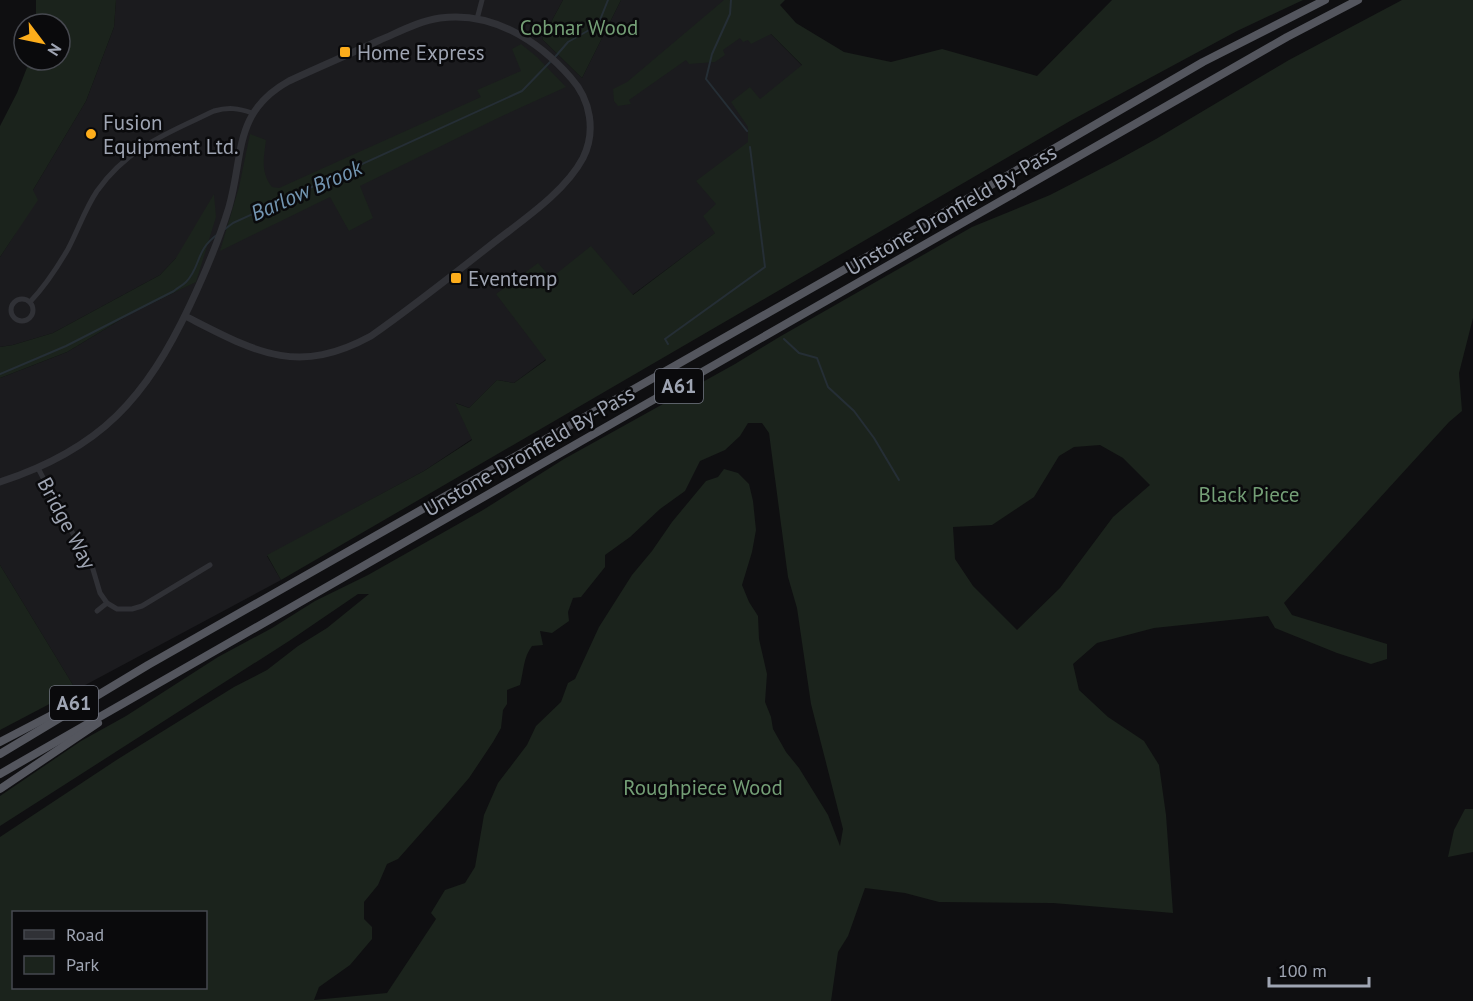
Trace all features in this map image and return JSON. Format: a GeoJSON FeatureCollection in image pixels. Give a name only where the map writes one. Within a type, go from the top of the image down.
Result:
{"type":"FeatureCollection","features":[{"type":"Feature","properties":{"kind":"highway","name":"Unstone-Dronfield By-Pass"},"geometry":{"type":"LineString","coordinates":[[0,754],[148,665],[900,238],[1203,62],[1324,0]]}},
{"type":"Feature","properties":{"kind":"highway","name":"Unstone-Dronfield By-Pass"},"geometry":{"type":"LineString","coordinates":[[0,774],[1287,37],[1358,0]]}},
{"type":"Feature","properties":{"kind":"highway","name":"A61"},"geometry":{"type":"LineString","coordinates":[[0,742],[148,665]]}},
{"type":"Feature","properties":{"kind":"highway","name":"A61"},"geometry":{"type":"LineString","coordinates":[[0,789],[74,741],[135,697]]}},
{"type":"Feature","properties":{"kind":"street"},"geometry":{"type":"LineString","coordinates":[[477,19],[482,0]]}},
{"type":"Feature","properties":{"kind":"street"},"geometry":{"type":"LineString","coordinates":[[0,482],[62,457],[86,442],[130,403],[157,368],[185,316],[217,241],[236,178],[241,146],[252,113],[274,90],[289,81],[413,26],[442,18],[477,19],[519,34],[562,68],[580,90],[589,110],[591,128],[589,143],[573,174],[529,215],[371,336],[342,351],[296,358],[250,348],[185,316]]}},
{"type":"Feature","properties":{"kind":"street"},"geometry":{"type":"LineString","coordinates":[[30,302],[46,284],[66,251],[96,193],[126,160],[148,141],[225,108],[236,108],[252,113]]}},
{"type":"Feature","properties":{"kind":"street"},"geometry":{"type":"LineString","coordinates":[[23,298],[30,302],[33,308],[30,318],[20,321],[13,317],[10,310],[16,300],[23,298]]}},
{"type":"Feature","properties":{"kind":"street","name":"Bridge Way"},"geometry":{"type":"LineString","coordinates":[[38,468],[92,566],[100,593],[107,603]]}},
{"type":"Feature","properties":{"kind":"street"},"geometry":{"type":"LineString","coordinates":[[97,611],[107,603],[117,609],[142,606],[210,565]]}},
{"type":"Feature","properties":{"kind":"shaded area"},"geometry":{"type":"Polygon","coordinates":[[[116,0],[563,0],[542,39],[582,78],[621,0],[733,0],[761,24],[826,90],[749,208],[514,383],[497,380],[469,408],[456,403],[472,439],[424,471],[267,556],[281,580],[76,690],[0,565],[0,378],[67,352],[130,314],[195,282],[176,258],[160,275],[53,333],[0,347],[0,257],[15,234],[33,190],[86,101],[114,27],[116,0]]]}},
{"type":"Feature","properties":{"kind":"green space"},"geometry":{"type":"Polygon","coordinates":[[[36,0],[116,0],[114,27],[86,101],[33,190],[38,200],[0,257],[0,126],[25,72],[72,72],[72,12],[36,12],[36,0]]]}},
{"type":"Feature","properties":{"kind":"green space","name":"Cobnar Wood"},"geometry":{"type":"Polygon","coordinates":[[[563,0],[621,0],[582,78],[542,39],[563,0]]]}},
{"type":"Feature","properties":{"kind":"green space"},"geometry":{"type":"Polygon","coordinates":[[[724,0],[785,0],[780,5],[796,23],[844,52],[891,62],[942,49],[1037,76],[1112,0],[1303,0],[1237,31],[1070,121],[281,580],[267,555],[424,471],[472,440],[455,403],[469,408],[497,380],[514,383],[546,360],[496,294],[538,263],[551,278],[591,246],[633,295],[715,233],[703,216],[716,204],[696,181],[748,142],[748,127],[731,102],[750,87],[760,99],[802,65],[771,34],[751,44],[748,40],[743,42],[740,38],[723,50],[725,55],[715,62],[689,64],[686,60],[629,100],[631,104],[618,106],[614,101],[613,89],[627,82],[724,0]]]}},
{"type":"Feature","properties":{"kind":"green space"},"geometry":{"type":"Polygon","coordinates":[[[1402,0],[1473,0],[1473,318],[1459,373],[1462,411],[1449,422],[1284,603],[1292,615],[1387,644],[1387,659],[1371,664],[1337,653],[1275,628],[1268,616],[1154,628],[1097,643],[1073,664],[1079,690],[1108,717],[1144,741],[1159,765],[1166,815],[1173,913],[1053,903],[939,902],[905,893],[865,888],[848,936],[838,952],[831,1001],[0,1001],[0,837],[118,759],[234,687],[267,670],[298,646],[327,628],[369,594],[358,594],[289,641],[0,826],[0,796],[81,741],[126,716],[218,657],[272,628],[315,601],[368,575],[483,510],[564,459],[735,364],[972,227],[1050,195],[1156,139],[1289,60],[1402,0]],[[748,423],[740,436],[725,450],[700,461],[685,491],[605,555],[605,567],[581,597],[573,598],[568,612],[569,621],[552,633],[540,631],[543,645],[532,646],[525,660],[520,685],[507,690],[507,704],[503,710],[501,728],[493,742],[469,778],[444,807],[398,859],[387,864],[378,885],[364,902],[364,919],[372,927],[372,939],[350,965],[319,987],[314,1000],[387,993],[436,919],[431,913],[445,890],[465,883],[475,867],[484,815],[498,783],[527,745],[536,726],[561,702],[568,683],[575,679],[599,627],[632,575],[706,481],[718,477],[724,469],[738,473],[749,484],[753,501],[756,530],[742,585],[758,616],[759,639],[767,674],[765,702],[773,729],[828,815],[840,846],[843,829],[811,704],[797,608],[788,577],[769,433],[762,423],[748,423]],[[1100,445],[1074,447],[1059,456],[1034,497],[992,525],[953,527],[955,559],[973,586],[1017,630],[1060,588],[1113,517],[1150,485],[1123,458],[1100,445]]]}},
{"type":"Feature","properties":{"kind":"green space"},"geometry":{"type":"Polygon","coordinates":[[[521,44],[566,87],[360,186],[373,218],[349,231],[330,197],[220,251],[239,187],[250,134],[266,140],[264,164],[266,176],[272,187],[279,188],[481,97],[477,90],[521,71],[512,49],[521,44]]]}},
{"type":"Feature","properties":{"kind":"green space"},"geometry":{"type":"Polygon","coordinates":[[[214,194],[216,217],[196,282],[130,314],[67,352],[0,378],[0,347],[53,333],[160,275],[176,258],[214,194]]]}},
{"type":"Feature","properties":{"kind":"green space"},"geometry":{"type":"Polygon","coordinates":[[[0,565],[76,690],[0,730],[0,565]]]}},
{"type":"Feature","properties":{"kind":"green space"},"geometry":{"type":"Polygon","coordinates":[[[1465,809],[1473,809],[1473,852],[1448,857],[1454,830],[1465,809]]]}},
{"type":"Feature","properties":{"kind":"waterway","name":"Barlow Brook"},"geometry":{"type":"LineString","coordinates":[[555,57],[568,42],[598,25],[608,0]]}},
{"type":"Feature","properties":{"kind":"waterway"},"geometry":{"type":"LineString","coordinates":[[731,0],[730,14],[712,54],[706,79],[747,131]]}},
{"type":"Feature","properties":{"kind":"waterway","name":"Barlow Brook"},"geometry":{"type":"LineString","coordinates":[[225,229],[233,223],[522,91],[551,61]]}},
{"type":"Feature","properties":{"kind":"waterway"},"geometry":{"type":"LineString","coordinates":[[668,344],[665,339],[765,267],[750,147]]}},
{"type":"Feature","properties":{"kind":"waterway","name":"Barlow Brook"},"geometry":{"type":"LineString","coordinates":[[0,374],[66,346],[174,291],[191,276],[205,246],[218,234]]}},
{"type":"Feature","properties":{"kind":"waterway"},"geometry":{"type":"LineString","coordinates":[[784,339],[799,353],[817,358],[828,387],[854,411],[874,438],[899,480]]}},
{"type":"Feature","properties":{"kind":"place","name":"Home Express"},"geometry":{"type":"Point","coordinates":[345,52]}},
{"type":"Feature","properties":{"kind":"place","name":"Fusion Equipment Ltd."},"geometry":{"type":"Point","coordinates":[91,134]}},
{"type":"Feature","properties":{"kind":"place","name":"Eventemp"},"geometry":{"type":"Point","coordinates":[456,278]}},
{"type":"Feature","properties":{"kind":"park label","name":"Black Piece"},"geometry":{"type":"Point","coordinates":[1249,494]}},
{"type":"Feature","properties":{"kind":"park label","name":"Roughpiece Wood"},"geometry":{"type":"Point","coordinates":[703,787]}}]}
